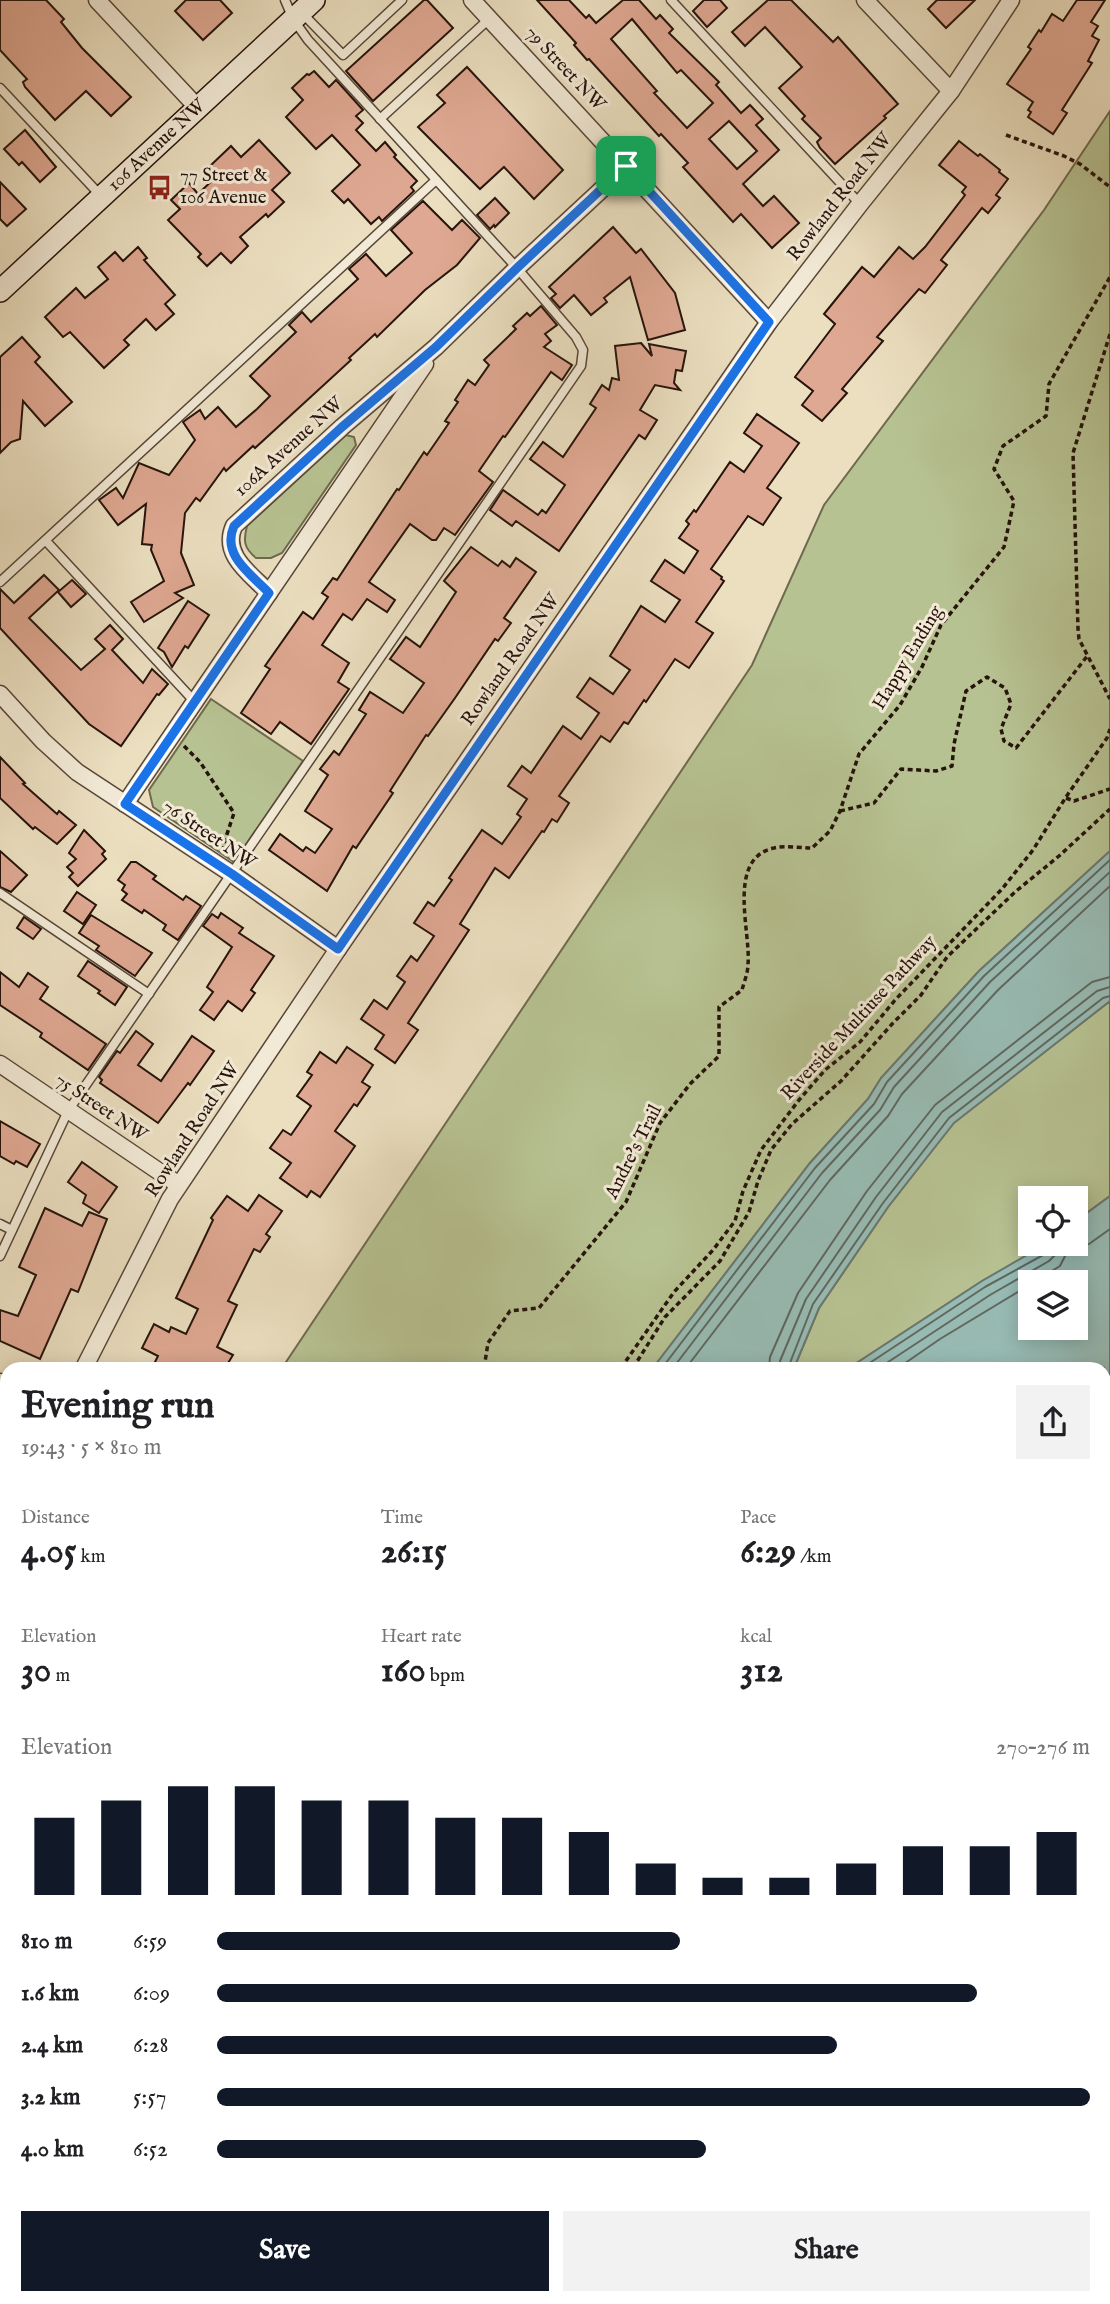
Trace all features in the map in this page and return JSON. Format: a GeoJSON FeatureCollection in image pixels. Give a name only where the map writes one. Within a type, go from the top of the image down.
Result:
{"type":"FeatureCollection","features":[{"type":"Feature","properties":{"kind":"main road","name":"106 Avenue NW"},"geometry":{"type":"LineString","coordinates":[[0,291],[197,107],[298,8]]}},
{"type":"Feature","properties":{"kind":"street"},"geometry":{"type":"LineString","coordinates":[[97,0],[197,107]]}},
{"type":"Feature","properties":{"kind":"street","name":"79 Street NW"},"geometry":{"type":"LineString","coordinates":[[472,0],[769,322]]}},
{"type":"Feature","properties":{"kind":"street"},"geometry":{"type":"LineString","coordinates":[[865,0],[951,92]]}},
{"type":"Feature","properties":{"kind":"street","name":"Rowland Road NW"},"geometry":{"type":"LineString","coordinates":[[87,1362],[179,1185],[338,949],[769,322],[951,92],[1011,0]]}},
{"type":"Feature","properties":{"kind":"street","name":"106A Avenue NW"},"geometry":{"type":"LineString","coordinates":[[269,593],[234,556],[230,541],[234,526],[342,427],[436,347],[626,166]]}},
{"type":"Feature","properties":{"kind":"street","name":"106A Avenue NW"},"geometry":{"type":"LineString","coordinates":[[125,804],[436,347]]}},
{"type":"Feature","properties":{"kind":"street","name":"76 Street NW"},"geometry":{"type":"LineString","coordinates":[[0,694],[43,741],[78,772],[232,874],[338,949]]}},
{"type":"Feature","properties":{"kind":"street","name":"75 Street NW"},"geometry":{"type":"LineString","coordinates":[[0,1064],[179,1185]]}},
{"type":"Feature","properties":{"kind":"lane"},"geometry":{"type":"LineString","coordinates":[[332,66],[402,0]]}},
{"type":"Feature","properties":{"kind":"lane"},"geometry":{"type":"LineString","coordinates":[[671,0],[860,204]]}},
{"type":"Feature","properties":{"kind":"lane"},"geometry":{"type":"LineString","coordinates":[[298,8],[343,55]]}},
{"type":"Feature","properties":{"kind":"lane"},"geometry":{"type":"LineString","coordinates":[[0,1256],[68,1111],[581,366],[583,350],[576,337],[517,268],[332,66],[298,8]]}},
{"type":"Feature","properties":{"kind":"lane"},"geometry":{"type":"LineString","coordinates":[[380,119],[489,19]]}},
{"type":"Feature","properties":{"kind":"lane"},"geometry":{"type":"LineString","coordinates":[[0,89],[101,196]]}},
{"type":"Feature","properties":{"kind":"lane"},"geometry":{"type":"LineString","coordinates":[[0,582],[436,180]]}},
{"type":"Feature","properties":{"kind":"lane"},"geometry":{"type":"LineString","coordinates":[[46,541],[195,702]]}},
{"type":"Feature","properties":{"kind":"lane"},"geometry":{"type":"LineString","coordinates":[[0,893],[149,994]]}},
{"type":"Feature","properties":{"kind":"lane"},"geometry":{"type":"LineString","coordinates":[[0,1224],[12,1230]]}},
{"type":"Feature","properties":{"kind":"path"},"geometry":{"type":"LineString","coordinates":[[1006,135],[1080,164],[1110,187]]}},
{"type":"Feature","properties":{"kind":"path","name":"Happy Ending"},"geometry":{"type":"LineString","coordinates":[[840,811],[859,754],[900,705],[922,667],[941,625],[1004,547],[1014,501],[994,469],[1003,446],[1046,416],[1049,384],[1110,278]]}},
{"type":"Feature","properties":{"kind":"path"},"geometry":{"type":"LineString","coordinates":[[1110,334],[1073,453],[1079,639],[1110,699]]}},
{"type":"Feature","properties":{"kind":"path"},"geometry":{"type":"LineString","coordinates":[[840,811],[874,803],[901,769],[936,771],[952,766],[966,691],[987,677],[1005,688],[1011,704],[1000,730],[1004,741],[1016,748],[1088,655]]}},
{"type":"Feature","properties":{"kind":"path","name":"Riverside Multiuse Pathway"},"geometry":{"type":"LineString","coordinates":[[625,1362],[674,1292],[713,1250],[736,1220],[743,1191],[761,1150],[799,1100],[825,1070],[860,1042],[896,999],[1002,889],[1033,850],[1107,738],[1110,729]]}},
{"type":"Feature","properties":{"kind":"path"},"geometry":{"type":"LineString","coordinates":[[182,745],[200,762],[234,813],[220,851]]}},
{"type":"Feature","properties":{"kind":"path"},"geometry":{"type":"LineString","coordinates":[[1066,797],[1074,801],[1110,789]]}},
{"type":"Feature","properties":{"kind":"path"},"geometry":{"type":"LineString","coordinates":[[637,1362],[665,1317],[720,1261],[749,1212],[771,1150],[792,1124],[841,1081],[921,995],[947,957],[1015,892],[1110,809]]}},
{"type":"Feature","properties":{"kind":"path","name":"Andre's Trail"},"geometry":{"type":"LineString","coordinates":[[485,1362],[488,1343],[510,1311],[539,1308],[626,1202],[660,1122],[690,1084],[719,1056],[719,1007],[743,990],[748,964],[744,916],[746,877],[755,857],[774,848],[811,848],[830,831],[840,811]]}},
{"type":"Feature","properties":{"kind":"green space"},"geometry":{"type":"Polygon","coordinates":[[[1110,111],[1110,851],[979,971],[881,1078],[868,1099],[810,1163],[658,1362],[286,1362],[752,665],[824,505],[1044,210],[1110,111]]]}},
{"type":"Feature","properties":{"kind":"green space"},"geometry":{"type":"Polygon","coordinates":[[[346,435],[354,437],[356,445],[282,553],[271,558],[256,558],[246,544],[247,526],[346,435]]]}},
{"type":"Feature","properties":{"kind":"green space"},"geometry":{"type":"Polygon","coordinates":[[[211,699],[303,761],[234,862],[153,807],[149,790],[211,699]]]}},
{"type":"Feature","properties":{"kind":"green space"},"geometry":{"type":"Polygon","coordinates":[[[1110,1001],[1110,1196],[1088,1212],[1088,1186],[1018,1186],[1018,1256],[1027,1256],[982,1281],[858,1362],[796,1362],[819,1308],[888,1207],[954,1122],[1110,1001]]]}},
{"type":"Feature","properties":{"kind":"water"},"geometry":{"type":"Polygon","coordinates":[[[1110,851],[1110,1001],[954,1123],[888,1207],[819,1308],[796,1362],[658,1362],[810,1163],[868,1099],[881,1078],[979,971],[1110,851]]]}},
{"type":"Feature","properties":{"kind":"water"},"geometry":{"type":"Polygon","coordinates":[[[1110,1196],[1110,1362],[858,1362],[1025,1256],[1088,1256],[1088,1212],[1110,1196]]]}},
{"type":"Feature","properties":{"kind":"building"},"geometry":{"type":"Polygon","coordinates":[[[0,0],[46,0],[64,19],[61,22],[82,48],[131,97],[111,116],[86,91],[55,120],[25,87],[23,82],[27,79],[0,50],[0,0]]]}},
{"type":"Feature","properties":{"kind":"building"},"geometry":{"type":"Polygon","coordinates":[[[186,0],[220,0],[232,13],[203,40],[175,11],[186,0]]]}},
{"type":"Feature","properties":{"kind":"building"},"geometry":{"type":"Polygon","coordinates":[[[424,0],[453,28],[373,101],[346,71],[424,0]]]}},
{"type":"Feature","properties":{"kind":"building"},"geometry":{"type":"Polygon","coordinates":[[[537,0],[569,0],[586,18],[589,15],[596,23],[623,0],[639,0],[656,19],[660,15],[673,29],[669,33],[719,82],[716,85],[741,113],[750,105],[763,119],[756,125],[779,150],[743,184],[763,206],[774,196],[799,223],[772,248],[741,214],[733,222],[683,167],[688,163],[661,134],[659,136],[589,59],[587,60],[574,45],[576,43],[537,0]],[[632,19],[611,39],[657,91],[654,93],[687,128],[713,103],[681,70],[677,73],[632,19]],[[729,121],[709,139],[737,169],[757,151],[729,121]]]}},
{"type":"Feature","properties":{"kind":"building"},"geometry":{"type":"Polygon","coordinates":[[[704,0],[720,0],[727,8],[707,27],[693,11],[704,0]]]}},
{"type":"Feature","properties":{"kind":"building"},"geometry":{"type":"Polygon","coordinates":[[[768,0],[791,0],[833,42],[838,37],[898,104],[835,164],[820,148],[817,142],[821,138],[802,119],[805,116],[779,88],[802,67],[765,27],[745,46],[732,32],[768,0]]]}},
{"type":"Feature","properties":{"kind":"building"},"geometry":{"type":"Polygon","coordinates":[[[937,0],[975,0],[946,28],[928,9],[937,0]]]}},
{"type":"Feature","properties":{"kind":"building"},"geometry":{"type":"Polygon","coordinates":[[[1077,0],[1105,0],[1091,22],[1098,26],[1092,36],[1099,40],[1088,61],[1092,63],[1062,110],[1067,113],[1053,134],[1028,117],[1031,112],[1028,110],[1033,102],[1007,84],[1031,49],[1028,47],[1052,14],[1063,21],[1077,0]]]}},
{"type":"Feature","properties":{"kind":"building"},"geometry":{"type":"Polygon","coordinates":[[[467,67],[563,170],[534,199],[504,167],[480,189],[418,127],[445,103],[437,95],[467,67]]]}},
{"type":"Feature","properties":{"kind":"building"},"geometry":{"type":"Polygon","coordinates":[[[314,71],[329,87],[336,80],[363,110],[356,116],[363,123],[356,130],[376,151],[385,142],[396,155],[394,157],[417,181],[411,187],[414,191],[382,221],[379,217],[371,224],[348,199],[344,203],[332,191],[360,165],[332,135],[316,149],[286,117],[303,100],[292,88],[314,71]]]}},
{"type":"Feature","properties":{"kind":"building"},"geometry":{"type":"Polygon","coordinates":[[[25,130],[56,167],[40,182],[22,162],[19,165],[4,149],[25,130]]]}},
{"type":"Feature","properties":{"kind":"building"},"geometry":{"type":"Polygon","coordinates":[[[259,140],[290,173],[272,190],[284,202],[240,237],[248,246],[231,263],[221,253],[207,266],[198,257],[201,254],[168,220],[180,209],[171,200],[189,183],[198,194],[218,175],[210,166],[231,146],[241,157],[259,140]]]}},
{"type":"Feature","properties":{"kind":"building"},"geometry":{"type":"Polygon","coordinates":[[[959,141],[978,156],[980,154],[1008,179],[996,195],[1000,198],[988,213],[982,208],[941,260],[947,265],[925,293],[919,289],[877,337],[883,341],[842,389],[847,393],[822,421],[802,405],[813,391],[795,377],[835,324],[824,314],[862,267],[874,277],[899,247],[913,259],[925,247],[965,195],[962,192],[966,187],[939,165],[959,141]]]}},
{"type":"Feature","properties":{"kind":"building"},"geometry":{"type":"Polygon","coordinates":[[[0,182],[26,209],[7,226],[0,219],[0,182]]]}},
{"type":"Feature","properties":{"kind":"building"},"geometry":{"type":"Polygon","coordinates":[[[495,198],[509,213],[490,229],[477,215],[495,198]]]}},
{"type":"Feature","properties":{"kind":"building"},"geometry":{"type":"Polygon","coordinates":[[[423,201],[452,230],[462,220],[480,238],[457,265],[425,290],[377,337],[375,334],[349,358],[351,360],[255,448],[253,446],[226,471],[224,468],[200,501],[196,498],[185,513],[181,553],[194,585],[175,593],[183,598],[144,622],[131,602],[164,581],[151,550],[152,545],[142,544],[146,504],[118,525],[99,500],[116,488],[123,498],[139,463],[169,475],[195,440],[183,422],[200,410],[205,419],[218,407],[236,427],[257,409],[270,396],[250,376],[296,332],[289,325],[302,312],[311,322],[358,279],[349,269],[366,254],[386,276],[412,253],[391,230],[423,201]]]}},
{"type":"Feature","properties":{"kind":"building"},"geometry":{"type":"Polygon","coordinates":[[[613,227],[636,253],[641,249],[675,293],[685,330],[648,340],[630,277],[604,298],[607,302],[591,315],[574,295],[560,308],[551,298],[556,294],[549,287],[613,227]]]}},
{"type":"Feature","properties":{"kind":"building"},"geometry":{"type":"Polygon","coordinates":[[[138,247],[147,258],[144,260],[175,295],[165,304],[174,314],[156,330],[146,319],[124,340],[129,345],[104,368],[70,332],[63,337],[45,317],[76,288],[85,298],[108,279],[98,267],[115,252],[123,261],[138,247]]]}},
{"type":"Feature","properties":{"kind":"building"},"geometry":{"type":"Polygon","coordinates":[[[541,306],[557,325],[545,334],[551,341],[544,347],[572,365],[562,380],[551,372],[505,437],[503,436],[479,471],[493,482],[455,535],[444,528],[436,540],[432,540],[410,524],[369,582],[395,600],[387,612],[367,599],[352,620],[343,614],[322,645],[349,663],[338,682],[349,689],[311,744],[280,722],[271,734],[241,713],[270,669],[265,666],[303,612],[313,619],[328,597],[322,593],[333,578],[337,580],[397,489],[399,490],[424,452],[427,455],[449,423],[445,421],[468,380],[475,385],[489,365],[484,360],[516,329],[513,326],[527,313],[530,316],[541,306]]]}},
{"type":"Feature","properties":{"kind":"building"},"geometry":{"type":"Polygon","coordinates":[[[22,337],[40,357],[35,362],[72,402],[45,426],[23,401],[20,439],[11,442],[0,453],[0,357],[22,337]]]}},
{"type":"Feature","properties":{"kind":"building"},"geometry":{"type":"Polygon","coordinates":[[[641,343],[652,356],[649,344],[686,351],[682,371],[676,370],[674,383],[680,390],[655,385],[640,410],[657,420],[645,439],[639,435],[559,551],[516,521],[512,526],[490,510],[503,490],[538,515],[542,510],[546,513],[565,485],[530,459],[543,442],[563,457],[596,408],[590,404],[602,385],[609,390],[612,378],[619,380],[615,346],[641,343]]]}},
{"type":"Feature","properties":{"kind":"building"},"geometry":{"type":"Polygon","coordinates":[[[757,414],[799,443],[767,488],[781,498],[763,525],[748,516],[711,569],[724,581],[696,622],[713,633],[689,668],[675,659],[646,702],[644,700],[628,724],[624,722],[610,742],[601,736],[559,796],[569,803],[557,822],[552,819],[509,878],[495,868],[460,924],[469,930],[408,1023],[418,1030],[395,1063],[375,1049],[384,1035],[361,1019],[374,1000],[387,1009],[405,982],[397,976],[411,956],[417,961],[434,936],[414,923],[428,902],[434,906],[452,880],[449,878],[482,830],[502,844],[521,817],[517,814],[527,799],[508,786],[522,766],[531,773],[563,726],[581,739],[599,713],[577,697],[590,678],[613,694],[630,670],[610,656],[641,606],[665,622],[680,600],[651,581],[665,560],[684,573],[698,551],[679,538],[689,524],[686,521],[694,510],[696,512],[730,462],[744,472],[762,446],[744,433],[757,414]]]}},
{"type":"Feature","properties":{"kind":"building"},"geometry":{"type":"Polygon","coordinates":[[[471,547],[498,566],[502,561],[510,567],[516,558],[536,572],[504,618],[511,623],[498,641],[495,639],[428,736],[426,735],[390,791],[393,793],[356,848],[353,846],[327,891],[269,850],[280,834],[303,851],[306,847],[315,853],[332,829],[305,811],[328,775],[320,769],[334,751],[339,755],[366,714],[359,710],[370,692],[403,713],[424,683],[390,659],[406,637],[420,647],[456,592],[444,581],[471,547]]]}},
{"type":"Feature","properties":{"kind":"building"},"geometry":{"type":"Polygon","coordinates":[[[44,575],[59,590],[29,618],[81,670],[105,649],[95,639],[110,625],[123,639],[112,650],[143,683],[152,669],[168,684],[157,694],[121,746],[89,724],[0,628],[0,589],[14,603],[44,575]]]}},
{"type":"Feature","properties":{"kind":"building"},"geometry":{"type":"Polygon","coordinates":[[[72,580],[86,594],[71,607],[58,592],[72,580]]]}},
{"type":"Feature","properties":{"kind":"building"},"geometry":{"type":"Polygon","coordinates":[[[188,601],[209,615],[172,667],[164,652],[158,648],[188,601]]]}},
{"type":"Feature","properties":{"kind":"building"},"geometry":{"type":"Polygon","coordinates":[[[0,757],[25,783],[23,784],[57,814],[59,811],[76,825],[57,844],[35,827],[33,829],[0,798],[0,757]]]}},
{"type":"Feature","properties":{"kind":"building"},"geometry":{"type":"Polygon","coordinates":[[[84,830],[105,851],[102,854],[106,859],[78,886],[69,877],[73,873],[67,867],[76,859],[69,853],[84,830]]]}},
{"type":"Feature","properties":{"kind":"building"},"geometry":{"type":"Polygon","coordinates":[[[0,851],[27,875],[11,892],[0,887],[0,851]]]}},
{"type":"Feature","properties":{"kind":"building"},"geometry":{"type":"Polygon","coordinates":[[[131,862],[136,862],[156,876],[153,879],[183,900],[186,896],[201,906],[178,940],[163,930],[166,925],[144,910],[142,913],[122,900],[127,894],[122,890],[125,885],[118,880],[131,862]]]}},
{"type":"Feature","properties":{"kind":"building"},"geometry":{"type":"Polygon","coordinates":[[[77,892],[96,905],[83,924],[64,911],[77,892]]]}},
{"type":"Feature","properties":{"kind":"building"},"geometry":{"type":"Polygon","coordinates":[[[221,913],[243,928],[239,933],[274,956],[251,990],[255,993],[242,1011],[228,1001],[214,1020],[200,1010],[213,992],[207,987],[232,947],[203,926],[212,914],[218,918],[221,913]]]}},
{"type":"Feature","properties":{"kind":"building"},"geometry":{"type":"Polygon","coordinates":[[[91,915],[152,953],[135,976],[96,950],[99,946],[79,933],[91,915]]]}},
{"type":"Feature","properties":{"kind":"building"},"geometry":{"type":"Polygon","coordinates":[[[24,917],[41,929],[33,939],[17,928],[24,917]]]}},
{"type":"Feature","properties":{"kind":"building"},"geometry":{"type":"Polygon","coordinates":[[[88,961],[127,987],[115,1005],[78,976],[88,961]]]}},
{"type":"Feature","properties":{"kind":"building"},"geometry":{"type":"Polygon","coordinates":[[[0,972],[19,987],[28,973],[48,987],[40,999],[106,1044],[88,1070],[40,1037],[42,1033],[0,1005],[0,972]]]}},
{"type":"Feature","properties":{"kind":"building"},"geometry":{"type":"Polygon","coordinates":[[[136,1031],[153,1044],[138,1065],[161,1081],[192,1036],[214,1051],[158,1123],[100,1083],[102,1080],[99,1077],[117,1051],[120,1053],[136,1031]]]}},
{"type":"Feature","properties":{"kind":"building"},"geometry":{"type":"Polygon","coordinates":[[[347,1047],[373,1065],[362,1082],[370,1087],[335,1131],[355,1146],[320,1197],[311,1191],[307,1197],[280,1178],[291,1163],[270,1148],[283,1130],[291,1135],[311,1106],[297,1096],[312,1075],[307,1072],[320,1052],[336,1063],[347,1047]]]}},
{"type":"Feature","properties":{"kind":"building"},"geometry":{"type":"Polygon","coordinates":[[[0,1121],[40,1144],[27,1167],[16,1161],[14,1164],[0,1156],[0,1121]]]}},
{"type":"Feature","properties":{"kind":"building"},"geometry":{"type":"Polygon","coordinates":[[[82,1162],[117,1187],[99,1213],[83,1203],[86,1195],[68,1182],[82,1162]]]}},
{"type":"Feature","properties":{"kind":"building"},"geometry":{"type":"Polygon","coordinates":[[[259,1195],[282,1211],[266,1234],[270,1237],[260,1252],[254,1249],[228,1301],[237,1305],[217,1347],[233,1355],[229,1362],[155,1362],[158,1356],[142,1348],[154,1324],[169,1332],[171,1327],[186,1334],[198,1309],[176,1298],[213,1220],[211,1218],[227,1196],[248,1211],[259,1195]]]}},
{"type":"Feature","properties":{"kind":"building"},"geometry":{"type":"Polygon","coordinates":[[[45,1208],[82,1226],[89,1212],[107,1219],[78,1292],[71,1289],[40,1359],[0,1341],[0,1310],[18,1316],[36,1275],[19,1267],[45,1208]]]}},
{"type":"Feature","properties":{"kind":"place","name":"77 Street & 106 Avenue"},"geometry":{"type":"Point","coordinates":[160,187]}},
{"type":"Feature","properties":{"kind":"route"},"geometry":{"type":"LineString","coordinates":[[626,166],[769,322],[338,949],[232,874],[125,804],[269,593],[234,556],[230,533],[234,526],[342,427],[436,347],[626,166]]}}]}
